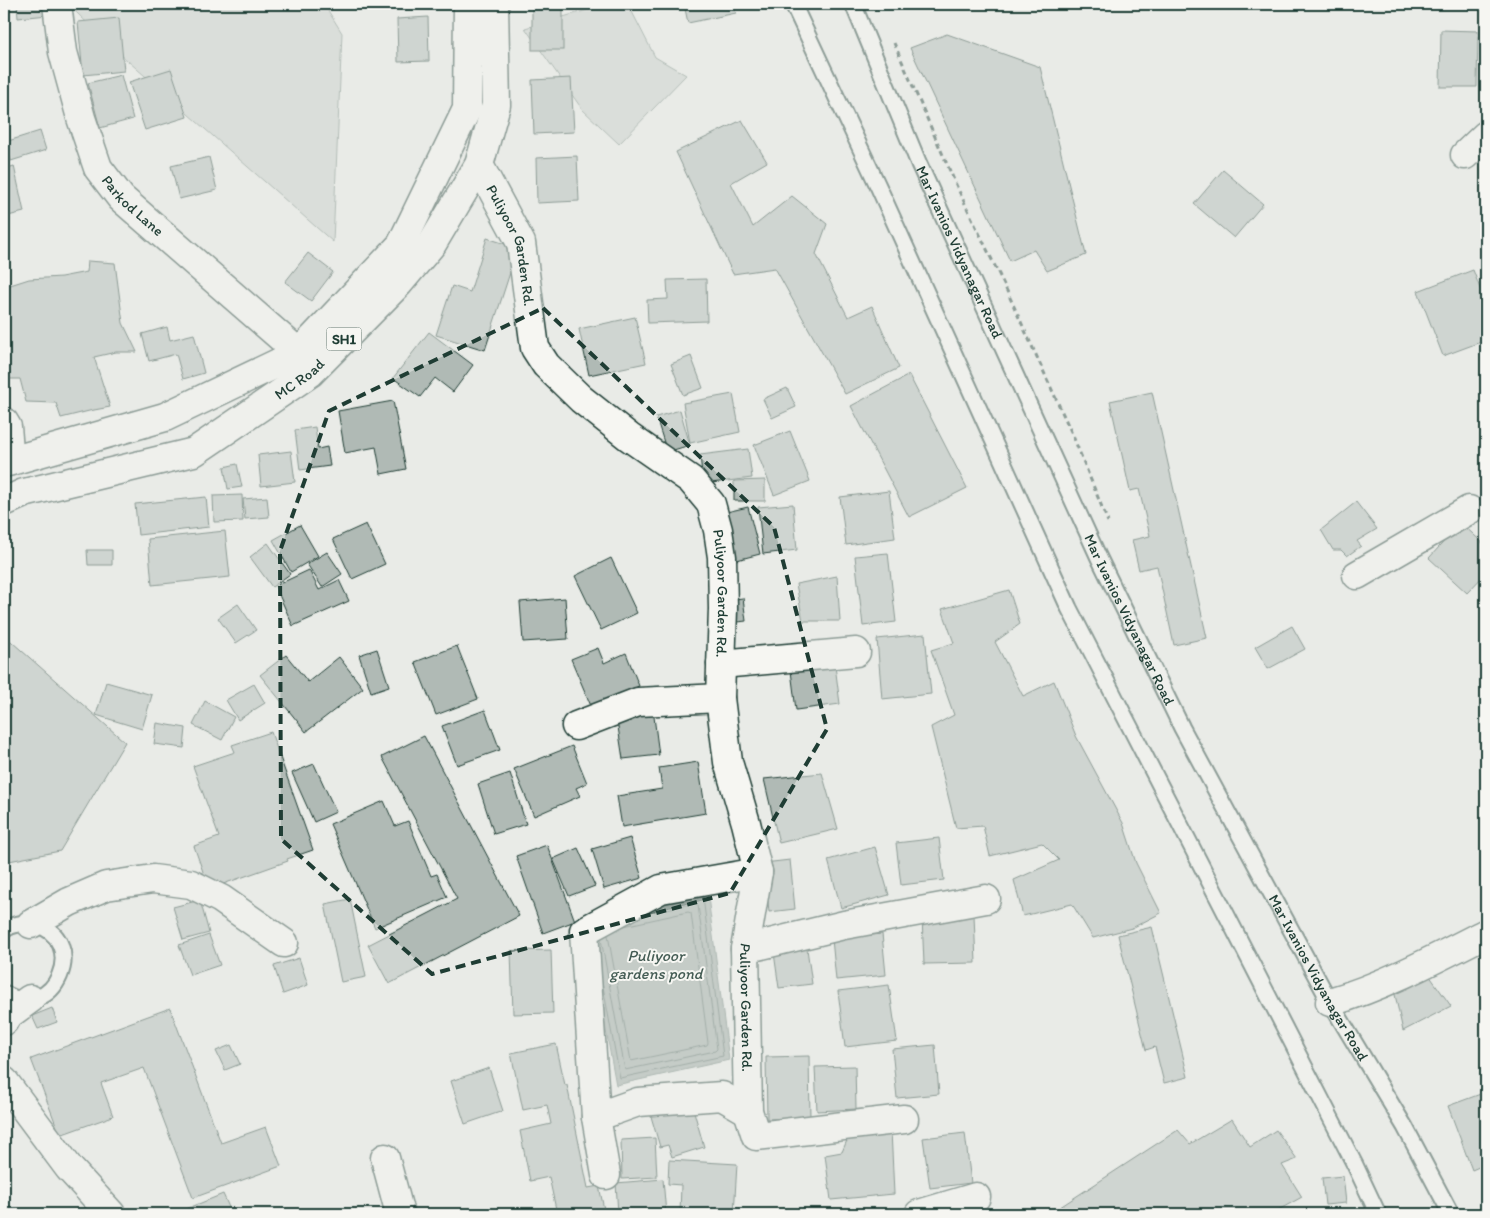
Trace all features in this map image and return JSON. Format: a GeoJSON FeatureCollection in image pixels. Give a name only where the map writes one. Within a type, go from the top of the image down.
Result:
{"type":"FeatureCollection","features":[{"type":"Feature","properties":{"kind":"street","name":"Parkod Lane"},"geometry":{"type":"LineString","coordinates":[[57,4],[63,52],[81,118],[98,168],[121,198],[299,353]]}},
{"type":"Feature","properties":{"kind":"street","name":"MC Road"},"geometry":{"type":"LineString","coordinates":[[7,462],[165,417],[299,353],[401,245],[466,109],[468,4]]}},
{"type":"Feature","properties":{"kind":"street","name":"MC Road"},"geometry":{"type":"LineString","coordinates":[[4,502],[24,494],[194,452],[310,373],[399,283],[432,244],[479,165],[496,105],[494,4]]}},
{"type":"Feature","properties":{"kind":"street"},"geometry":{"type":"LineString","coordinates":[[1465,155],[1486,135]]}},
{"type":"Feature","properties":{"kind":"street","name":"Puliyoor Garden Rd."},"geometry":{"type":"LineString","coordinates":[[479,165],[521,243],[535,348],[546,365],[581,399],[629,437],[692,480],[711,504],[718,530],[722,557],[723,609],[720,698],[728,762],[758,872],[745,949],[748,1111],[756,1136],[904,1119]]}},
{"type":"Feature","properties":{"kind":"street"},"geometry":{"type":"LineString","coordinates":[[4,422],[7,427],[7,462]]}},
{"type":"Feature","properties":{"kind":"street"},"geometry":{"type":"LineString","coordinates":[[1357,575],[1469,510]]}},
{"type":"Feature","properties":{"kind":"street"},"geometry":{"type":"LineString","coordinates":[[721,664],[856,652]]}},
{"type":"Feature","properties":{"kind":"street"},"geometry":{"type":"LineString","coordinates":[[576,726],[638,702],[720,698]]}},
{"type":"Feature","properties":{"kind":"street"},"geometry":{"type":"LineString","coordinates":[[606,1175],[596,1117],[584,931],[661,889],[758,872]]}},
{"type":"Feature","properties":{"kind":"street"},"geometry":{"type":"LineString","coordinates":[[31,924],[69,902],[106,886],[153,879],[191,884],[220,899],[284,943]]}},
{"type":"Feature","properties":{"kind":"street"},"geometry":{"type":"LineString","coordinates":[[745,949],[844,925],[986,899]]}},
{"type":"Feature","properties":{"kind":"street"},"geometry":{"type":"LineString","coordinates":[[1330,1002],[1357,993],[1442,956],[1486,933]]}},
{"type":"Feature","properties":{"kind":"street"},"geometry":{"type":"LineString","coordinates":[[4,1021],[4,1018],[30,999]]}},
{"type":"Feature","properties":{"kind":"street"},"geometry":{"type":"LineString","coordinates":[[4,1081],[69,1168],[111,1214]]}},
{"type":"Feature","properties":{"kind":"street"},"geometry":{"type":"LineString","coordinates":[[596,1117],[638,1102],[722,1096],[748,1111]]}},
{"type":"Feature","properties":{"kind":"street"},"geometry":{"type":"LineString","coordinates":[[385,1158],[400,1214]]}},
{"type":"Feature","properties":{"kind":"street"},"geometry":{"type":"LineString","coordinates":[[919,1214],[976,1197]]}},
{"type":"Feature","properties":{"kind":"lane"},"geometry":{"type":"LineString","coordinates":[[793,4],[879,188],[1069,608],[1351,1157],[1378,1214]]}},
{"type":"Feature","properties":{"kind":"lane","name":"Mar Ivanios Vidyanagar Road"},"geometry":{"type":"LineString","coordinates":[[853,4],[918,164],[1099,558],[1182,728],[1330,1002],[1406,1127],[1451,1214]]}},
{"type":"Feature","properties":{"kind":"lane"},"geometry":{"type":"LineString","coordinates":[[4,930],[9,926],[26,923],[47,930],[56,940],[62,952],[63,965],[60,978],[43,995],[30,999],[20,999],[4,993]]}},
{"type":"Feature","properties":{"kind":"path"},"geometry":{"type":"LineString","coordinates":[[894,42],[957,187],[1006,288],[1073,436],[1110,526]]}},
{"type":"Feature","properties":{"kind":"highlighted area"},"geometry":{"type":"Polygon","coordinates":[[[543,308],[774,527],[827,729],[730,893],[432,974],[281,839],[280,551],[329,411],[543,308]]]}},
{"type":"Feature","properties":{"kind":"shaded area"},"geometry":{"type":"Polygon","coordinates":[[[75,4],[324,4],[342,33],[333,242],[111,46],[76,12],[75,4]]]}},
{"type":"Feature","properties":{"kind":"shaded area"},"geometry":{"type":"Polygon","coordinates":[[[608,4],[628,4],[655,57],[686,75],[619,144],[582,109],[525,28],[608,4]]]}},
{"type":"Feature","properties":{"kind":"water","name":"Puliyoor gardens pond"},"geometry":{"type":"Polygon","coordinates":[[[707,889],[729,1060],[616,1085],[585,915],[707,889]]]}},
{"type":"Feature","properties":{"kind":"building"},"geometry":{"type":"Polygon","coordinates":[[[17,4],[47,4],[48,15],[18,18],[17,4]]]}},
{"type":"Feature","properties":{"kind":"building"},"geometry":{"type":"Polygon","coordinates":[[[684,4],[733,4],[736,13],[688,23],[684,4]]]}},
{"type":"Feature","properties":{"kind":"building"},"geometry":{"type":"Polygon","coordinates":[[[532,6],[563,6],[563,50],[532,50],[532,6]]]}},
{"type":"Feature","properties":{"kind":"building"},"geometry":{"type":"Polygon","coordinates":[[[4,16],[8,50],[4,50],[4,16]]]}},
{"type":"Feature","properties":{"kind":"building"},"geometry":{"type":"Polygon","coordinates":[[[428,17],[429,61],[398,62],[397,19],[428,17]]]}},
{"type":"Feature","properties":{"kind":"building"},"geometry":{"type":"Polygon","coordinates":[[[119,18],[124,71],[83,75],[78,22],[119,18]]]}},
{"type":"Feature","properties":{"kind":"building"},"geometry":{"type":"Polygon","coordinates":[[[1441,30],[1478,31],[1477,87],[1440,87],[1441,30]]]}},
{"type":"Feature","properties":{"kind":"building"},"geometry":{"type":"Polygon","coordinates":[[[947,34],[1040,67],[1086,255],[1047,271],[1034,250],[1010,261],[910,48],[947,34]]]}},
{"type":"Feature","properties":{"kind":"building"},"geometry":{"type":"Polygon","coordinates":[[[171,69],[187,117],[145,130],[129,82],[171,69]]]}},
{"type":"Feature","properties":{"kind":"building"},"geometry":{"type":"Polygon","coordinates":[[[121,75],[133,119],[100,128],[88,83],[121,75]]]}},
{"type":"Feature","properties":{"kind":"building"},"geometry":{"type":"Polygon","coordinates":[[[571,78],[574,132],[534,134],[532,80],[571,78]]]}},
{"type":"Feature","properties":{"kind":"building"},"geometry":{"type":"Polygon","coordinates":[[[742,120],[767,162],[731,183],[753,227],[792,196],[827,224],[816,254],[848,317],[872,306],[899,368],[845,394],[775,268],[733,274],[676,152],[742,120]]]}},
{"type":"Feature","properties":{"kind":"building"},"geometry":{"type":"Polygon","coordinates":[[[40,131],[46,150],[11,161],[5,142],[40,131]]]}},
{"type":"Feature","properties":{"kind":"building"},"geometry":{"type":"Polygon","coordinates":[[[577,156],[579,201],[537,203],[536,158],[577,156]]]}},
{"type":"Feature","properties":{"kind":"building"},"geometry":{"type":"Polygon","coordinates":[[[209,157],[217,190],[179,199],[171,166],[209,157]]]}},
{"type":"Feature","properties":{"kind":"building"},"geometry":{"type":"Polygon","coordinates":[[[14,166],[24,212],[4,217],[4,169],[14,166]]]}},
{"type":"Feature","properties":{"kind":"building"},"geometry":{"type":"Polygon","coordinates":[[[1223,170],[1263,204],[1234,238],[1194,204],[1223,170]]]}},
{"type":"Feature","properties":{"kind":"building"},"geometry":{"type":"Polygon","coordinates":[[[487,238],[518,248],[485,350],[436,335],[452,286],[470,292],[487,238]]]}},
{"type":"Feature","properties":{"kind":"building"},"geometry":{"type":"Polygon","coordinates":[[[308,253],[333,272],[311,301],[285,282],[308,253]]]}},
{"type":"Feature","properties":{"kind":"building"},"geometry":{"type":"Polygon","coordinates":[[[88,261],[115,263],[123,323],[137,352],[116,352],[94,357],[110,407],[61,418],[56,403],[26,402],[20,379],[4,379],[4,287],[29,279],[61,277],[87,272],[88,261]]]}},
{"type":"Feature","properties":{"kind":"building"},"geometry":{"type":"Polygon","coordinates":[[[1473,270],[1486,304],[1486,340],[1443,356],[1418,291],[1473,270]]]}},
{"type":"Feature","properties":{"kind":"building"},"geometry":{"type":"Polygon","coordinates":[[[706,279],[707,321],[648,323],[647,300],[668,299],[667,280],[706,279]]]}},
{"type":"Feature","properties":{"kind":"building"},"geometry":{"type":"Polygon","coordinates":[[[635,317],[646,363],[589,375],[579,329],[635,317]]]}},
{"type":"Feature","properties":{"kind":"building"},"geometry":{"type":"Polygon","coordinates":[[[167,327],[170,340],[194,334],[204,373],[183,379],[176,354],[149,361],[142,334],[167,327]]]}},
{"type":"Feature","properties":{"kind":"building"},"geometry":{"type":"Polygon","coordinates":[[[429,332],[473,365],[453,392],[435,378],[420,397],[393,378],[429,332]]]}},
{"type":"Feature","properties":{"kind":"building"},"geometry":{"type":"Polygon","coordinates":[[[691,356],[703,388],[683,395],[671,364],[691,356]]]}},
{"type":"Feature","properties":{"kind":"building"},"geometry":{"type":"Polygon","coordinates":[[[909,375],[967,488],[909,517],[851,406],[909,375]]]}},
{"type":"Feature","properties":{"kind":"building"},"geometry":{"type":"Polygon","coordinates":[[[787,388],[796,407],[772,418],[763,399],[787,388]]]}},
{"type":"Feature","properties":{"kind":"building"},"geometry":{"type":"Polygon","coordinates":[[[1152,392],[1207,638],[1174,645],[1157,566],[1139,570],[1132,540],[1150,536],[1139,489],[1130,491],[1110,401],[1152,392]]]}},
{"type":"Feature","properties":{"kind":"building"},"geometry":{"type":"Polygon","coordinates":[[[733,394],[740,432],[690,443],[683,403],[733,394]]]}},
{"type":"Feature","properties":{"kind":"building"},"geometry":{"type":"Polygon","coordinates":[[[393,401],[406,469],[381,474],[376,447],[345,453],[338,411],[393,401]]]}},
{"type":"Feature","properties":{"kind":"building"},"geometry":{"type":"Polygon","coordinates":[[[680,410],[690,445],[667,452],[656,417],[680,410]]]}},
{"type":"Feature","properties":{"kind":"building"},"geometry":{"type":"Polygon","coordinates":[[[315,427],[318,449],[327,447],[330,466],[300,470],[295,430],[315,427]]]}},
{"type":"Feature","properties":{"kind":"building"},"geometry":{"type":"Polygon","coordinates":[[[790,431],[810,481],[774,495],[754,445],[790,431]]]}},
{"type":"Feature","properties":{"kind":"building"},"geometry":{"type":"Polygon","coordinates":[[[748,449],[752,478],[703,484],[700,455],[748,449]]]}},
{"type":"Feature","properties":{"kind":"building"},"geometry":{"type":"Polygon","coordinates":[[[291,451],[295,482],[261,486],[258,455],[291,451]]]}},
{"type":"Feature","properties":{"kind":"building"},"geometry":{"type":"Polygon","coordinates":[[[237,464],[242,487],[228,489],[224,467],[237,464]]]}},
{"type":"Feature","properties":{"kind":"building"},"geometry":{"type":"Polygon","coordinates":[[[765,480],[765,501],[734,501],[734,481],[765,480]]]}},
{"type":"Feature","properties":{"kind":"building"},"geometry":{"type":"Polygon","coordinates":[[[889,491],[895,538],[846,545],[840,497],[889,491]]]}},
{"type":"Feature","properties":{"kind":"building"},"geometry":{"type":"Polygon","coordinates":[[[242,495],[243,521],[214,522],[213,496],[242,495]]]}},
{"type":"Feature","properties":{"kind":"building"},"geometry":{"type":"Polygon","coordinates":[[[206,497],[209,527],[138,535],[135,504],[206,497]]]}},
{"type":"Feature","properties":{"kind":"building"},"geometry":{"type":"Polygon","coordinates":[[[267,497],[269,517],[245,519],[243,499],[267,497]]]}},
{"type":"Feature","properties":{"kind":"building"},"geometry":{"type":"Polygon","coordinates":[[[1356,502],[1377,529],[1357,541],[1361,546],[1347,556],[1341,550],[1333,550],[1321,530],[1356,502]]]}},
{"type":"Feature","properties":{"kind":"building"},"geometry":{"type":"Polygon","coordinates":[[[793,504],[797,550],[763,554],[758,507],[793,504]]]}},
{"type":"Feature","properties":{"kind":"building"},"geometry":{"type":"Polygon","coordinates":[[[748,507],[760,554],[729,562],[718,514],[748,507]]]}},
{"type":"Feature","properties":{"kind":"building"},"geometry":{"type":"Polygon","coordinates":[[[1461,523],[1486,546],[1486,573],[1467,593],[1429,558],[1461,523]]]}},
{"type":"Feature","properties":{"kind":"building"},"geometry":{"type":"Polygon","coordinates":[[[366,524],[385,564],[352,579],[333,539],[366,524]]]}},
{"type":"Feature","properties":{"kind":"building"},"geometry":{"type":"Polygon","coordinates":[[[300,525],[318,556],[291,572],[273,540],[300,525]]]}},
{"type":"Feature","properties":{"kind":"building"},"geometry":{"type":"Polygon","coordinates":[[[225,531],[230,577],[152,585],[148,539],[225,531]]]}},
{"type":"Feature","properties":{"kind":"building"},"geometry":{"type":"Polygon","coordinates":[[[268,543],[290,574],[272,587],[250,557],[268,543]]]}},
{"type":"Feature","properties":{"kind":"building"},"geometry":{"type":"Polygon","coordinates":[[[87,550],[112,550],[112,565],[88,565],[87,550]]]}},
{"type":"Feature","properties":{"kind":"building"},"geometry":{"type":"Polygon","coordinates":[[[327,552],[342,574],[322,587],[307,564],[327,552]]]}},
{"type":"Feature","properties":{"kind":"building"},"geometry":{"type":"Polygon","coordinates":[[[888,553],[896,622],[863,626],[855,556],[888,553]]]}},
{"type":"Feature","properties":{"kind":"building"},"geometry":{"type":"Polygon","coordinates":[[[611,558],[637,613],[601,630],[575,576],[611,558]]]}},
{"type":"Feature","properties":{"kind":"building"},"geometry":{"type":"Polygon","coordinates":[[[309,570],[319,590],[339,580],[349,601],[293,626],[275,586],[309,570]]]}},
{"type":"Feature","properties":{"kind":"building"},"geometry":{"type":"Polygon","coordinates":[[[837,576],[840,621],[803,621],[796,584],[837,576]]]}},
{"type":"Feature","properties":{"kind":"building"},"geometry":{"type":"Polygon","coordinates":[[[1009,590],[1020,624],[995,642],[1023,696],[1054,681],[1076,736],[1123,823],[1136,863],[1161,913],[1132,928],[1093,938],[1072,904],[1023,916],[1014,880],[1059,860],[1042,843],[990,856],[983,826],[956,828],[931,727],[954,715],[931,650],[954,643],[942,609],[1009,590]]]}},
{"type":"Feature","properties":{"kind":"building"},"geometry":{"type":"Polygon","coordinates":[[[565,598],[568,639],[523,642],[520,602],[565,598]]]}},
{"type":"Feature","properties":{"kind":"building"},"geometry":{"type":"Polygon","coordinates":[[[743,598],[746,621],[730,623],[727,600],[743,598]]]}},
{"type":"Feature","properties":{"kind":"building"},"geometry":{"type":"Polygon","coordinates":[[[238,604],[256,630],[236,643],[218,618],[238,604]]]}},
{"type":"Feature","properties":{"kind":"building"},"geometry":{"type":"Polygon","coordinates":[[[1292,626],[1305,649],[1268,669],[1255,647],[1292,626]]]}},
{"type":"Feature","properties":{"kind":"building"},"geometry":{"type":"Polygon","coordinates":[[[925,634],[931,694],[882,699],[877,639],[925,634]]]}},
{"type":"Feature","properties":{"kind":"building"},"geometry":{"type":"Polygon","coordinates":[[[4,635],[125,742],[60,851],[4,862],[4,635]]]}},
{"type":"Feature","properties":{"kind":"building"},"geometry":{"type":"Polygon","coordinates":[[[457,646],[478,699],[436,715],[415,662],[457,646]]]}},
{"type":"Feature","properties":{"kind":"building"},"geometry":{"type":"Polygon","coordinates":[[[598,648],[604,663],[626,653],[639,686],[591,706],[571,659],[598,648]]]}},
{"type":"Feature","properties":{"kind":"building"},"geometry":{"type":"Polygon","coordinates":[[[377,649],[389,686],[371,692],[359,655],[377,649]]]}},
{"type":"Feature","properties":{"kind":"building"},"geometry":{"type":"Polygon","coordinates":[[[286,655],[308,682],[339,657],[363,688],[306,732],[260,675],[286,655]]]}},
{"type":"Feature","properties":{"kind":"building"},"geometry":{"type":"Polygon","coordinates":[[[834,658],[840,704],[796,710],[790,663],[834,658]]]}},
{"type":"Feature","properties":{"kind":"building"},"geometry":{"type":"Polygon","coordinates":[[[106,682],[152,695],[142,729],[96,715],[106,682]]]}},
{"type":"Feature","properties":{"kind":"building"},"geometry":{"type":"Polygon","coordinates":[[[254,684],[265,703],[238,720],[226,700],[254,684]]]}},
{"type":"Feature","properties":{"kind":"building"},"geometry":{"type":"Polygon","coordinates":[[[205,701],[234,717],[222,740],[193,725],[205,701]]]}},
{"type":"Feature","properties":{"kind":"building"},"geometry":{"type":"Polygon","coordinates":[[[653,709],[659,755],[623,759],[616,714],[653,709]]]}},
{"type":"Feature","properties":{"kind":"building"},"geometry":{"type":"Polygon","coordinates":[[[485,710],[500,750],[457,765],[442,726],[485,710]]]}},
{"type":"Feature","properties":{"kind":"building"},"geometry":{"type":"Polygon","coordinates":[[[157,723],[186,728],[184,748],[154,744],[157,723]]]}},
{"type":"Feature","properties":{"kind":"building"},"geometry":{"type":"Polygon","coordinates":[[[271,732],[313,850],[287,859],[288,861],[209,889],[194,846],[219,837],[193,766],[235,752],[232,745],[271,732]]]}},
{"type":"Feature","properties":{"kind":"building"},"geometry":{"type":"Polygon","coordinates":[[[424,736],[519,916],[389,984],[368,945],[457,899],[382,757],[424,736]]]}},
{"type":"Feature","properties":{"kind":"building"},"geometry":{"type":"Polygon","coordinates":[[[572,746],[587,783],[576,788],[580,796],[534,816],[514,769],[572,746]]]}},
{"type":"Feature","properties":{"kind":"building"},"geometry":{"type":"Polygon","coordinates":[[[698,762],[706,813],[622,827],[617,796],[662,789],[659,768],[698,762]]]}},
{"type":"Feature","properties":{"kind":"building"},"geometry":{"type":"Polygon","coordinates":[[[314,764],[336,812],[314,822],[292,773],[314,764]]]}},
{"type":"Feature","properties":{"kind":"building"},"geometry":{"type":"Polygon","coordinates":[[[510,773],[526,824],[494,834],[478,784],[510,773]]]}},
{"type":"Feature","properties":{"kind":"building"},"geometry":{"type":"Polygon","coordinates":[[[822,773],[838,829],[779,843],[764,779],[822,773]]]}},
{"type":"Feature","properties":{"kind":"building"},"geometry":{"type":"Polygon","coordinates":[[[384,801],[395,826],[408,821],[431,876],[437,874],[447,897],[375,928],[330,824],[384,801]]]}},
{"type":"Feature","properties":{"kind":"building"},"geometry":{"type":"Polygon","coordinates":[[[630,838],[642,878],[604,889],[592,849],[630,838]]]}},
{"type":"Feature","properties":{"kind":"building"},"geometry":{"type":"Polygon","coordinates":[[[939,838],[944,880],[901,885],[896,843],[939,838]]]}},
{"type":"Feature","properties":{"kind":"building"},"geometry":{"type":"Polygon","coordinates":[[[547,845],[575,921],[543,933],[516,856],[547,845]]]}},
{"type":"Feature","properties":{"kind":"building"},"geometry":{"type":"Polygon","coordinates":[[[875,847],[889,895],[841,908],[828,860],[875,847]]]}},
{"type":"Feature","properties":{"kind":"building"},"geometry":{"type":"Polygon","coordinates":[[[578,848],[595,886],[569,896],[553,859],[578,848]]]}},
{"type":"Feature","properties":{"kind":"building"},"geometry":{"type":"Polygon","coordinates":[[[790,860],[795,909],[769,912],[764,863],[790,860]]]}},
{"type":"Feature","properties":{"kind":"building"},"geometry":{"type":"Polygon","coordinates":[[[350,899],[366,977],[341,982],[325,904],[350,899]]]}},
{"type":"Feature","properties":{"kind":"building"},"geometry":{"type":"Polygon","coordinates":[[[200,900],[209,933],[183,940],[173,907],[200,900]]]}},
{"type":"Feature","properties":{"kind":"building"},"geometry":{"type":"Polygon","coordinates":[[[974,915],[976,963],[924,964],[922,917],[974,915]]]}},
{"type":"Feature","properties":{"kind":"building"},"geometry":{"type":"Polygon","coordinates":[[[1152,927],[1188,1077],[1164,1083],[1155,1047],[1146,1050],[1118,935],[1152,927]]]}},
{"type":"Feature","properties":{"kind":"building"},"geometry":{"type":"Polygon","coordinates":[[[882,934],[886,975],[836,980],[832,939],[882,934]]]}},
{"type":"Feature","properties":{"kind":"building"},"geometry":{"type":"Polygon","coordinates":[[[209,935],[220,965],[190,975],[179,945],[209,935]]]}},
{"type":"Feature","properties":{"kind":"building"},"geometry":{"type":"Polygon","coordinates":[[[807,949],[812,984],[779,988],[774,953],[807,949]]]}},
{"type":"Feature","properties":{"kind":"building"},"geometry":{"type":"Polygon","coordinates":[[[551,950],[553,1013],[513,1014],[511,951],[551,950]]]}},
{"type":"Feature","properties":{"kind":"building"},"geometry":{"type":"Polygon","coordinates":[[[299,958],[308,985],[283,994],[274,966],[299,958]]]}},
{"type":"Feature","properties":{"kind":"building"},"geometry":{"type":"Polygon","coordinates":[[[1429,975],[1451,1006],[1403,1031],[1394,990],[1429,975]]]}},
{"type":"Feature","properties":{"kind":"building"},"geometry":{"type":"Polygon","coordinates":[[[889,985],[897,1041],[845,1047],[838,991],[889,985]]]}},
{"type":"Feature","properties":{"kind":"building"},"geometry":{"type":"Polygon","coordinates":[[[52,1008],[57,1022],[38,1029],[32,1016],[52,1008]]]}},
{"type":"Feature","properties":{"kind":"building"},"geometry":{"type":"Polygon","coordinates":[[[170,1008],[221,1143],[266,1127],[281,1166],[193,1198],[144,1068],[101,1083],[113,1116],[60,1135],[31,1059],[170,1008]]]}},
{"type":"Feature","properties":{"kind":"building"},"geometry":{"type":"Polygon","coordinates":[[[556,1044],[565,1085],[567,1085],[588,1188],[599,1186],[605,1214],[557,1214],[549,1177],[530,1181],[520,1131],[551,1124],[547,1105],[523,1110],[511,1053],[556,1044]]]}},
{"type":"Feature","properties":{"kind":"building"},"geometry":{"type":"Polygon","coordinates":[[[231,1045],[240,1064],[225,1070],[216,1051],[231,1045]]]}},
{"type":"Feature","properties":{"kind":"building"},"geometry":{"type":"Polygon","coordinates":[[[935,1045],[939,1094],[897,1098],[892,1049],[935,1045]]]}},
{"type":"Feature","properties":{"kind":"building"},"geometry":{"type":"Polygon","coordinates":[[[809,1056],[810,1118],[767,1119],[766,1057],[809,1056]]]}},
{"type":"Feature","properties":{"kind":"building"},"geometry":{"type":"Polygon","coordinates":[[[855,1066],[856,1109],[817,1111],[815,1067],[855,1066]]]}},
{"type":"Feature","properties":{"kind":"building"},"geometry":{"type":"Polygon","coordinates":[[[489,1068],[503,1111],[465,1124],[451,1081],[489,1068]]]}},
{"type":"Feature","properties":{"kind":"building"},"geometry":{"type":"Polygon","coordinates":[[[1486,1092],[1486,1164],[1472,1170],[1448,1106],[1486,1092]]]}},
{"type":"Feature","properties":{"kind":"building"},"geometry":{"type":"Polygon","coordinates":[[[691,1101],[704,1147],[672,1157],[668,1145],[660,1147],[650,1113],[691,1101]]]}},
{"type":"Feature","properties":{"kind":"building"},"geometry":{"type":"Polygon","coordinates":[[[1232,1119],[1250,1147],[1276,1130],[1297,1159],[1282,1165],[1302,1197],[1271,1214],[1056,1214],[1054,1211],[1178,1130],[1190,1144],[1232,1119]]]}},
{"type":"Feature","properties":{"kind":"building"},"geometry":{"type":"Polygon","coordinates":[[[891,1130],[894,1194],[831,1200],[825,1155],[842,1152],[851,1131],[891,1130]]]}},
{"type":"Feature","properties":{"kind":"building"},"geometry":{"type":"Polygon","coordinates":[[[965,1133],[971,1183],[930,1188],[923,1138],[965,1133]]]}},
{"type":"Feature","properties":{"kind":"building"},"geometry":{"type":"Polygon","coordinates":[[[655,1138],[657,1177],[622,1179],[621,1140],[655,1138]]]}},
{"type":"Feature","properties":{"kind":"building"},"geometry":{"type":"Polygon","coordinates":[[[669,1160],[737,1164],[734,1214],[680,1214],[681,1185],[668,1184],[669,1160]]]}},
{"type":"Feature","properties":{"kind":"building"},"geometry":{"type":"Polygon","coordinates":[[[1343,1176],[1346,1203],[1325,1205],[1322,1178],[1343,1176]]]}},
{"type":"Feature","properties":{"kind":"building"},"geometry":{"type":"Polygon","coordinates":[[[663,1179],[666,1214],[618,1214],[616,1183],[663,1179]]]}},
{"type":"Feature","properties":{"kind":"building"},"geometry":{"type":"Polygon","coordinates":[[[223,1194],[232,1214],[174,1214],[223,1194]]]}}]}
